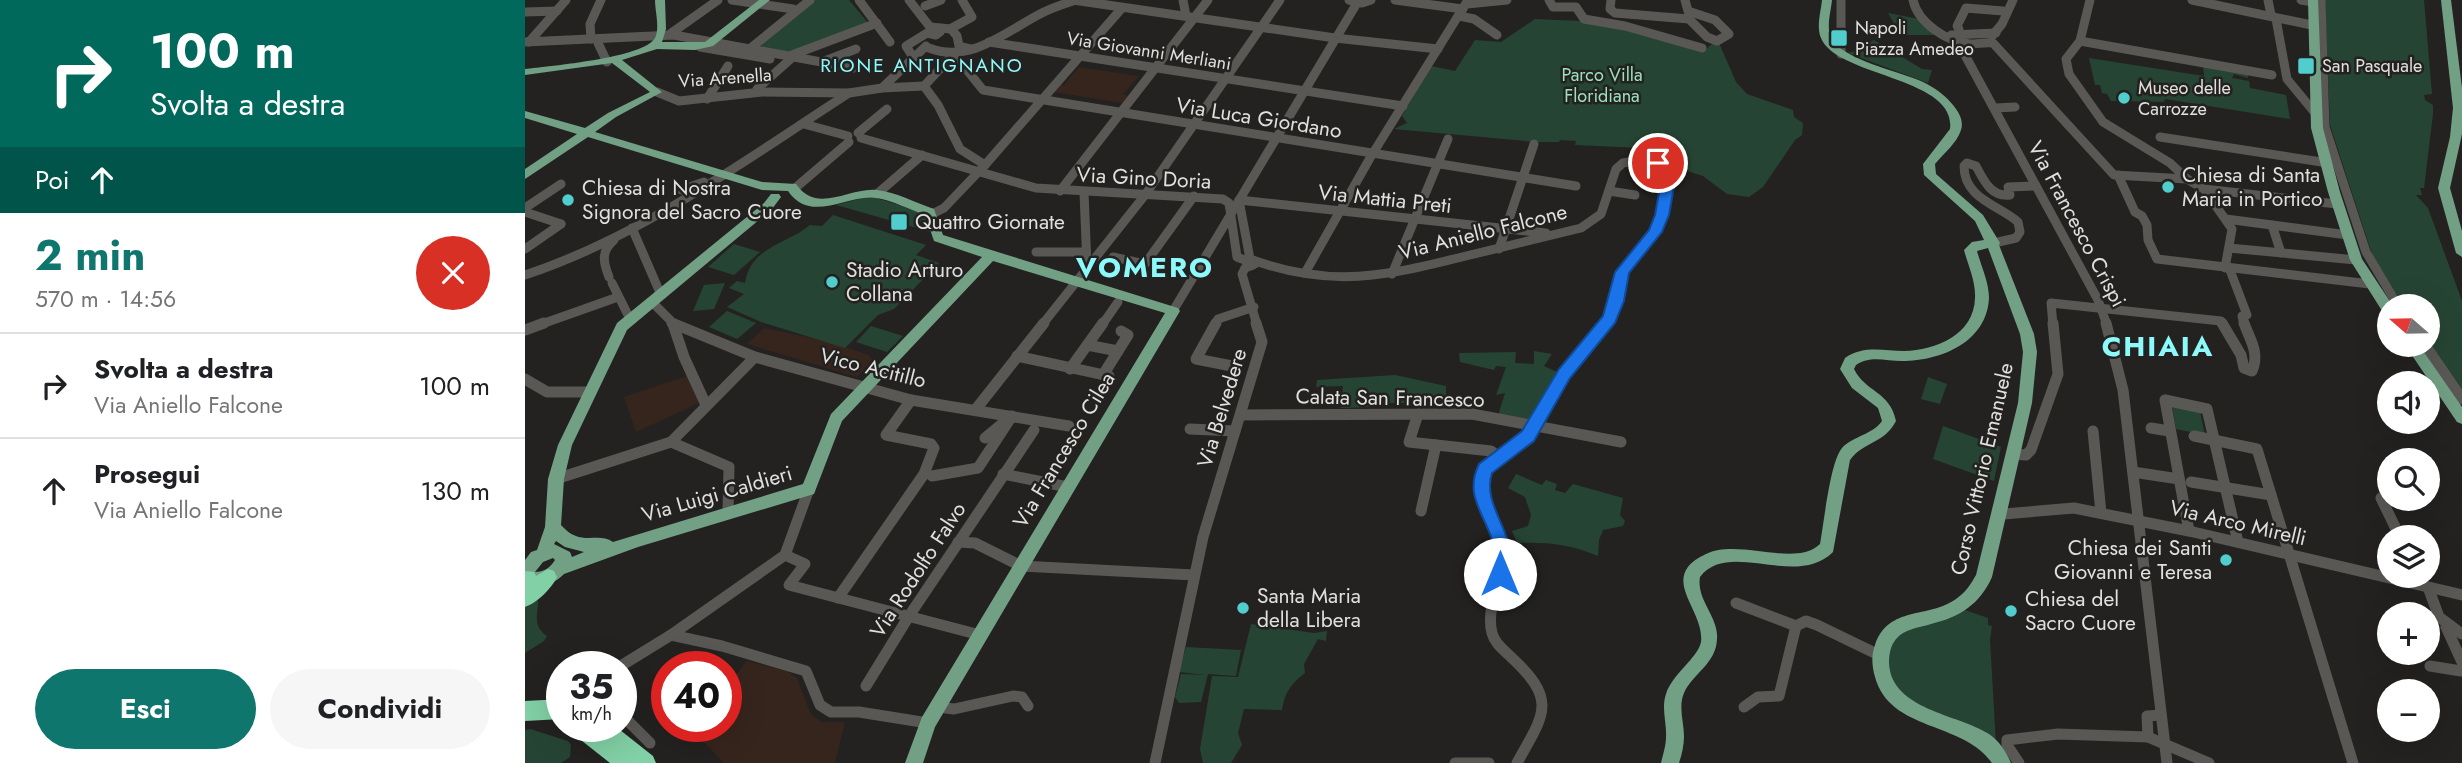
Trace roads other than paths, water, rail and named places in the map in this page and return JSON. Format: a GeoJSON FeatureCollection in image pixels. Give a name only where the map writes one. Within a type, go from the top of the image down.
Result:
{"type":"FeatureCollection","features":[{"type":"Feature","properties":{"kind":"highway"},"geometry":{"type":"LineString","coordinates":[[525,599],[553,573]]}},
{"type":"Feature","properties":{"kind":"highway"},"geometry":{"type":"LineString","coordinates":[[525,711],[546,710]]}},
{"type":"Feature","properties":{"kind":"highway"},"geometry":{"type":"LineString","coordinates":[[525,720],[546,719]]}},
{"type":"Feature","properties":{"kind":"highway"},"geometry":{"type":"LineString","coordinates":[[611,742],[641,757]]}},
{"type":"Feature","properties":{"kind":"highway"},"geometry":{"type":"LineString","coordinates":[[621,742],[641,757]]}},
{"type":"Feature","properties":{"kind":"main road"},"geometry":{"type":"LineString","coordinates":[[525,72],[611,61],[657,43],[661,36],[660,0]]}},
{"type":"Feature","properties":{"kind":"main road"},"geometry":{"type":"LineString","coordinates":[[1825,38],[1827,0]]}},
{"type":"Feature","properties":{"kind":"main road"},"geometry":{"type":"LineString","coordinates":[[2446,0],[2460,111],[2444,188],[2462,253]]}},
{"type":"Feature","properties":{"kind":"main road"},"geometry":{"type":"LineString","coordinates":[[2316,1],[2315,113],[2337,204],[2356,260],[2377,294]]}},
{"type":"Feature","properties":{"kind":"main road"},"geometry":{"type":"LineString","coordinates":[[646,48],[675,43],[700,47],[713,41],[762,2]]}},
{"type":"Feature","properties":{"kind":"main road","name":"Corso Vittorio Emanuele"},"geometry":{"type":"LineString","coordinates":[[1825,38],[1841,54],[1913,80],[1934,92],[1950,108],[1957,128],[1929,163],[1930,176],[1979,218],[1994,243],[2027,334],[2030,352],[2025,402],[1985,577],[1968,602],[1952,611],[1904,625],[1891,632],[1881,656]]}},
{"type":"Feature","properties":{"kind":"main road","name":"Via Arenella"},"geometry":{"type":"LineString","coordinates":[[611,61],[657,92]]}},
{"type":"Feature","properties":{"kind":"main road"},"geometry":{"type":"LineString","coordinates":[[525,175],[613,116],[657,92]]}},
{"type":"Feature","properties":{"kind":"main road"},"geometry":{"type":"LineString","coordinates":[[525,114],[815,202],[825,204],[867,193],[877,194],[932,214],[938,238],[1173,311]]}},
{"type":"Feature","properties":{"kind":"main road"},"geometry":{"type":"LineString","coordinates":[[535,561],[554,551],[562,554],[564,561],[553,573],[536,580],[535,561],[565,445],[616,337],[630,319],[784,191]]}},
{"type":"Feature","properties":{"kind":"main road"},"geometry":{"type":"LineString","coordinates":[[745,225],[776,204],[788,200],[815,202]]}},
{"type":"Feature","properties":{"kind":"main road"},"geometry":{"type":"LineString","coordinates":[[1670,763],[1675,732],[1672,703],[1674,694],[1707,651],[1709,632],[1692,594],[1692,579],[1697,568],[1715,557],[1807,560],[1819,555],[1827,547],[1843,458],[1850,447],[1881,432],[1889,421],[1885,405],[1850,378],[1847,369],[1850,362],[1866,354],[1903,356],[1943,349],[1968,333],[1980,313],[1982,297],[1970,250],[1976,246],[1994,243]]}},
{"type":"Feature","properties":{"kind":"main road"},"geometry":{"type":"LineString","coordinates":[[809,489],[836,418],[991,255]]}},
{"type":"Feature","properties":{"kind":"main road","name":"Via Francesco Cilea"},"geometry":{"type":"LineString","coordinates":[[914,763],[928,723],[1173,311]]}},
{"type":"Feature","properties":{"kind":"main road"},"geometry":{"type":"LineString","coordinates":[[2420,357],[2462,418]]}},
{"type":"Feature","properties":{"kind":"main road","name":"Via Luigi Caldieri"},"geometry":{"type":"LineString","coordinates":[[553,573],[574,562],[637,540],[809,489]]}},
{"type":"Feature","properties":{"kind":"main road","name":"Via Luigi Caldieri"},"geometry":{"type":"LineString","coordinates":[[535,561],[563,539],[583,547],[637,540]]}},
{"type":"Feature","properties":{"kind":"main road"},"geometry":{"type":"LineString","coordinates":[[1881,656],[1883,678],[1902,702],[1916,712],[1980,739],[1998,757]]}},
{"type":"Feature","properties":{"kind":"main road","name":"Via Francesco Cilea"},"geometry":{"type":"LineString","coordinates":[[922,763],[928,723]]}},
{"type":"Feature","properties":{"kind":"street"},"geometry":{"type":"LineString","coordinates":[[527,42],[566,0]]}},
{"type":"Feature","properties":{"kind":"street"},"geometry":{"type":"LineString","coordinates":[[594,41],[590,24],[601,0]]}},
{"type":"Feature","properties":{"kind":"street"},"geometry":{"type":"LineString","coordinates":[[661,36],[677,31],[718,0]]}},
{"type":"Feature","properties":{"kind":"street"},"geometry":{"type":"LineString","coordinates":[[732,0],[762,2],[793,9]]}},
{"type":"Feature","properties":{"kind":"street"},"geometry":{"type":"LineString","coordinates":[[741,54],[810,0]]}},
{"type":"Feature","properties":{"kind":"street"},"geometry":{"type":"LineString","coordinates":[[859,0],[890,42]]}},
{"type":"Feature","properties":{"kind":"street","name":"Via Luca Giordano"},"geometry":{"type":"LineString","coordinates":[[909,0],[983,90],[1576,186]]}},
{"type":"Feature","properties":{"kind":"street"},"geometry":{"type":"LineString","coordinates":[[925,6],[941,0]]}},
{"type":"Feature","properties":{"kind":"street"},"geometry":{"type":"LineString","coordinates":[[954,35],[972,17],[962,0]]}},
{"type":"Feature","properties":{"kind":"street"},"geometry":{"type":"LineString","coordinates":[[1042,13],[1046,0]]}},
{"type":"Feature","properties":{"kind":"street"},"geometry":{"type":"LineString","coordinates":[[1042,13],[1057,0]]}},
{"type":"Feature","properties":{"kind":"street"},"geometry":{"type":"LineString","coordinates":[[927,47],[938,53],[956,54],[974,49],[1042,13],[1075,0],[1335,38],[1438,49]]}},
{"type":"Feature","properties":{"kind":"street"},"geometry":{"type":"LineString","coordinates":[[1183,0],[1190,17]]}},
{"type":"Feature","properties":{"kind":"street"},"geometry":{"type":"LineString","coordinates":[[1060,191],[1190,17],[1208,0]]}},
{"type":"Feature","properties":{"kind":"street"},"geometry":{"type":"LineString","coordinates":[[976,409],[1074,281],[1145,195],[1228,80],[1280,0]]}},
{"type":"Feature","properties":{"kind":"street"},"geometry":{"type":"LineString","coordinates":[[1353,1],[1371,0]]}},
{"type":"Feature","properties":{"kind":"street"},"geometry":{"type":"LineString","coordinates":[[1395,0],[1464,7],[1507,0]]}},
{"type":"Feature","properties":{"kind":"street"},"geometry":{"type":"LineString","coordinates":[[1549,0],[1553,7],[1576,7],[1584,19],[1617,24],[1651,33],[1662,40],[1702,48]]}},
{"type":"Feature","properties":{"kind":"street"},"geometry":{"type":"LineString","coordinates":[[1611,0],[1611,9],[1615,13],[1689,19],[1709,39],[1720,40],[1727,37],[1729,34],[1724,26],[1714,18],[1688,12],[1685,0]]}},
{"type":"Feature","properties":{"kind":"street"},"geometry":{"type":"LineString","coordinates":[[1841,0],[1841,54]]}},
{"type":"Feature","properties":{"kind":"street"},"geometry":{"type":"LineString","coordinates":[[1913,0],[1917,13],[1941,32],[1958,35],[1969,44],[1985,40],[1996,33],[2013,0]]}},
{"type":"Feature","properties":{"kind":"street"},"geometry":{"type":"LineString","coordinates":[[2012,454],[2026,455],[2031,450],[2057,374],[2050,303],[2221,321],[2241,355],[2244,368],[2250,371],[2256,364],[2257,356],[2242,322],[2242,316],[2246,315],[2228,269],[2232,231],[2226,219],[2204,189],[2187,179],[2170,163],[2107,125],[2097,116],[2067,70],[2066,59],[2077,45],[2090,0]]}},
{"type":"Feature","properties":{"kind":"street"},"geometry":{"type":"LineString","coordinates":[[2192,0],[2316,29],[2321,46],[2326,130],[2366,252],[2390,294]]}},
{"type":"Feature","properties":{"kind":"street"},"geometry":{"type":"LineString","coordinates":[[2268,0],[2271,15],[2276,18],[2285,77],[2315,113]]}},
{"type":"Feature","properties":{"kind":"street"},"geometry":{"type":"LineString","coordinates":[[2301,0],[2316,1]]}},
{"type":"Feature","properties":{"kind":"street","name":"Via Francesco Cilea"},"geometry":{"type":"LineString","coordinates":[[1173,311],[1335,38],[1353,1]]}},
{"type":"Feature","properties":{"kind":"street"},"geometry":{"type":"LineString","coordinates":[[1464,7],[1473,19],[1497,35]]}},
{"type":"Feature","properties":{"kind":"street"},"geometry":{"type":"LineString","coordinates":[[1305,272],[1373,154],[1464,7]]}},
{"type":"Feature","properties":{"kind":"street"},"geometry":{"type":"LineString","coordinates":[[932,214],[944,208],[982,168],[1122,8]]}},
{"type":"Feature","properties":{"kind":"street"},"geometry":{"type":"LineString","coordinates":[[1958,35],[1957,26],[1966,8],[2003,11]]}},
{"type":"Feature","properties":{"kind":"street"},"geometry":{"type":"LineString","coordinates":[[525,12],[557,11]]}},
{"type":"Feature","properties":{"kind":"street"},"geometry":{"type":"LineString","coordinates":[[757,89],[790,58],[877,23]]}},
{"type":"Feature","properties":{"kind":"street"},"geometry":{"type":"LineString","coordinates":[[882,88],[927,47],[933,31]]}},
{"type":"Feature","properties":{"kind":"street"},"geometry":{"type":"LineString","coordinates":[[913,57],[906,46],[933,31],[954,35],[964,49],[974,49]]}},
{"type":"Feature","properties":{"kind":"street"},"geometry":{"type":"LineString","coordinates":[[954,35],[956,54]]}},
{"type":"Feature","properties":{"kind":"street","name":"Via Francesco Crispi"},"geometry":{"type":"LineString","coordinates":[[1958,35],[2101,308],[2121,379],[2166,757]]}},
{"type":"Feature","properties":{"kind":"street"},"geometry":{"type":"LineString","coordinates":[[661,36],[675,43]]}},
{"type":"Feature","properties":{"kind":"street"},"geometry":{"type":"LineString","coordinates":[[527,42],[684,36],[751,48],[790,58],[847,69],[821,62],[790,58],[741,54],[700,47]]}},
{"type":"Feature","properties":{"kind":"street"},"geometry":{"type":"LineString","coordinates":[[1825,38],[1832,43],[1839,39]]}},
{"type":"Feature","properties":{"kind":"street"},"geometry":{"type":"LineString","coordinates":[[1985,40],[2114,174],[2187,179]]}},
{"type":"Feature","properties":{"kind":"street","name":"Via Arenella"},"geometry":{"type":"LineString","coordinates":[[594,41],[611,61]]}},
{"type":"Feature","properties":{"kind":"street","name":"Via Giovanni Merliani"},"geometry":{"type":"LineString","coordinates":[[989,42],[1403,106]]}},
{"type":"Feature","properties":{"kind":"street"},"geometry":{"type":"LineString","coordinates":[[2077,45],[2272,75]]}},
{"type":"Feature","properties":{"kind":"street"},"geometry":{"type":"LineString","coordinates":[[821,62],[856,49]]}},
{"type":"Feature","properties":{"kind":"street"},"geometry":{"type":"LineString","coordinates":[[882,88],[924,86],[956,54]]}},
{"type":"Feature","properties":{"kind":"street"},"geometry":{"type":"LineString","coordinates":[[707,99],[728,66]]}},
{"type":"Feature","properties":{"kind":"street"},"geometry":{"type":"LineString","coordinates":[[924,86],[938,105],[960,149],[982,168]]}},
{"type":"Feature","properties":{"kind":"street","name":"Via Arenella"},"geometry":{"type":"LineString","coordinates":[[657,92],[679,100],[762,92],[849,93],[882,88]]}},
{"type":"Feature","properties":{"kind":"street"},"geometry":{"type":"LineString","coordinates":[[525,275],[570,260],[629,229],[804,124],[849,93]]}},
{"type":"Feature","properties":{"kind":"street"},"geometry":{"type":"LineString","coordinates":[[1996,108],[2015,107]]}},
{"type":"Feature","properties":{"kind":"street"},"geometry":{"type":"LineString","coordinates":[[784,191],[807,176],[887,109]]}},
{"type":"Feature","properties":{"kind":"street","name":"Via Gino Doria"},"geometry":{"type":"LineString","coordinates":[[804,124],[982,168],[1036,188],[1223,199],[1229,203],[1237,257],[1257,264]]}},
{"type":"Feature","properties":{"kind":"street"},"geometry":{"type":"LineString","coordinates":[[2159,137],[2328,163]]}},
{"type":"Feature","properties":{"kind":"street"},"geometry":{"type":"LineString","coordinates":[[1392,274],[1448,139]]}},
{"type":"Feature","properties":{"kind":"street"},"geometry":{"type":"LineString","coordinates":[[1499,249],[1534,144]]}},
{"type":"Feature","properties":{"kind":"street"},"geometry":{"type":"LineString","coordinates":[[877,194],[922,155]]}},
{"type":"Feature","properties":{"kind":"street","name":"Via Aniello Falcone"},"geometry":{"type":"LineString","coordinates":[[1257,264],[1349,278],[1392,274],[1499,249],[1581,228],[1601,214],[1616,169],[1628,160],[1652,161],[1665,167],[1669,175],[1662,215],[1655,232],[1622,272],[1617,301],[1610,319],[1565,374],[1535,425]]}},
{"type":"Feature","properties":{"kind":"street"},"geometry":{"type":"LineString","coordinates":[[1994,243],[2016,239],[2019,225],[2015,218],[1991,207],[1973,188],[1964,174],[1965,164],[1977,167],[1987,187],[2001,196],[2010,195],[2008,187],[2036,186]]}},
{"type":"Feature","properties":{"kind":"street"},"geometry":{"type":"LineString","coordinates":[[681,190],[698,186],[721,174]]}},
{"type":"Feature","properties":{"kind":"street"},"geometry":{"type":"LineString","coordinates":[[2118,175],[2135,212],[2142,216],[2147,225],[2148,240],[2157,259],[2370,284]]}},
{"type":"Feature","properties":{"kind":"street"},"geometry":{"type":"LineString","coordinates":[[525,210],[561,184]]}},
{"type":"Feature","properties":{"kind":"street"},"geometry":{"type":"LineString","coordinates":[[2204,189],[2337,204]]}},
{"type":"Feature","properties":{"kind":"street"},"geometry":{"type":"LineString","coordinates":[[1609,191],[1635,195]]}},
{"type":"Feature","properties":{"kind":"street"},"geometry":{"type":"LineString","coordinates":[[1084,192],[1084,252],[1087,266]]}},
{"type":"Feature","properties":{"kind":"street"},"geometry":{"type":"LineString","coordinates":[[1113,257],[1145,264],[1194,196]]}},
{"type":"Feature","properties":{"kind":"street"},"geometry":{"type":"LineString","coordinates":[[1239,200],[1247,254],[1257,264]]}},
{"type":"Feature","properties":{"kind":"street","name":"Via Mattia Preti"},"geometry":{"type":"LineString","coordinates":[[1239,200],[1532,233],[1568,232]]}},
{"type":"Feature","properties":{"kind":"street"},"geometry":{"type":"LineString","coordinates":[[525,210],[561,224],[525,249]]}},
{"type":"Feature","properties":{"kind":"street"},"geometry":{"type":"LineString","coordinates":[[2226,219],[2348,235]]}},
{"type":"Feature","properties":{"kind":"street"},"geometry":{"type":"LineString","coordinates":[[2272,225],[2281,253]]}},
{"type":"Feature","properties":{"kind":"street"},"geometry":{"type":"LineString","coordinates":[[629,229],[610,243],[603,259],[630,319]]}},
{"type":"Feature","properties":{"kind":"street","name":"Vico Acitillo"},"geometry":{"type":"LineString","coordinates":[[629,229],[656,299],[673,324],[684,357],[706,405]]}},
{"type":"Feature","properties":{"kind":"street"},"geometry":{"type":"LineString","coordinates":[[2229,248],[2356,260]]}},
{"type":"Feature","properties":{"kind":"street"},"geometry":{"type":"LineString","coordinates":[[1037,252],[1084,252]]}},
{"type":"Feature","properties":{"kind":"street","name":"Via Belvedere"},"geometry":{"type":"LineString","coordinates":[[1194,575],[1262,342],[1254,307],[1242,274],[1245,268],[1257,264]]}},
{"type":"Feature","properties":{"kind":"street"},"geometry":{"type":"LineString","coordinates":[[525,330],[618,297]]}},
{"type":"Feature","properties":{"kind":"street"},"geometry":{"type":"LineString","coordinates":[[1070,369],[1118,302]]}},
{"type":"Feature","properties":{"kind":"street"},"geometry":{"type":"LineString","coordinates":[[1232,366],[1196,359],[1218,319],[1254,307]]}},
{"type":"Feature","properties":{"kind":"street","name":"Vico Acitillo"},"geometry":{"type":"LineString","coordinates":[[673,324],[755,357],[911,400],[1069,426]]}},
{"type":"Feature","properties":{"kind":"street"},"geometry":{"type":"LineString","coordinates":[[1017,356],[1106,376],[1128,335],[1121,331]]}},
{"type":"Feature","properties":{"kind":"street"},"geometry":{"type":"LineString","coordinates":[[1087,345],[1118,351]]}},
{"type":"Feature","properties":{"kind":"street"},"geometry":{"type":"LineString","coordinates":[[556,480],[671,442],[755,357]]}},
{"type":"Feature","properties":{"kind":"street"},"geometry":{"type":"LineString","coordinates":[[2433,357],[2462,398]]}},
{"type":"Feature","properties":{"kind":"street"},"geometry":{"type":"LineString","coordinates":[[525,379],[537,390],[557,394],[589,392]]}},
{"type":"Feature","properties":{"kind":"street"},"geometry":{"type":"LineString","coordinates":[[838,598],[925,474],[932,457],[931,444],[886,435],[911,400]]}},
{"type":"Feature","properties":{"kind":"street"},"geometry":{"type":"LineString","coordinates":[[2189,531],[2185,510],[2185,481],[2169,431],[2165,400],[2205,408],[2238,542]]}},
{"type":"Feature","properties":{"kind":"street"},"geometry":{"type":"LineString","coordinates":[[1418,414],[1409,442],[1491,451],[1498,457]]}},
{"type":"Feature","properties":{"kind":"street","name":"Calata San Francesco"},"geometry":{"type":"LineString","coordinates":[[1241,415],[1472,414],[1621,442]]}},
{"type":"Feature","properties":{"kind":"street"},"geometry":{"type":"LineString","coordinates":[[985,438],[1012,416]]}},
{"type":"Feature","properties":{"kind":"street"},"geometry":{"type":"LineString","coordinates":[[932,476],[978,468],[1012,416]]}},
{"type":"Feature","properties":{"kind":"street"},"geometry":{"type":"LineString","coordinates":[[1517,763],[1542,712],[1543,694],[1533,677],[1496,642],[1492,634],[1492,611],[1504,561],[1481,486],[1485,469],[1519,443],[1535,425]]}},
{"type":"Feature","properties":{"kind":"street"},"geometry":{"type":"LineString","coordinates":[[2151,428],[2169,431]]}},
{"type":"Feature","properties":{"kind":"street"},"geometry":{"type":"LineString","coordinates":[[1190,429],[1235,431]]}},
{"type":"Feature","properties":{"kind":"street","name":"Via Rodolfo Falvo"},"geometry":{"type":"LineString","coordinates":[[866,686],[1034,430]]}},
{"type":"Feature","properties":{"kind":"street"},"geometry":{"type":"LineString","coordinates":[[2093,431],[2101,513]]}},
{"type":"Feature","properties":{"kind":"street"},"geometry":{"type":"LineString","coordinates":[[2194,436],[2257,449],[2353,763]]}},
{"type":"Feature","properties":{"kind":"street"},"geometry":{"type":"LineString","coordinates":[[671,442],[729,467],[728,512]]}},
{"type":"Feature","properties":{"kind":"street"},"geometry":{"type":"LineString","coordinates":[[1421,511],[1436,445]]}},
{"type":"Feature","properties":{"kind":"street"},"geometry":{"type":"LineString","coordinates":[[2133,472],[2271,495]]}},
{"type":"Feature","properties":{"kind":"street"},"geometry":{"type":"LineString","coordinates":[[1003,474],[1068,487]]}},
{"type":"Feature","properties":{"kind":"street"},"geometry":{"type":"LineString","coordinates":[[637,652],[671,635],[786,555],[809,489]]}},
{"type":"Feature","properties":{"kind":"street","name":"Via Arco Mirelli"},"geometry":{"type":"LineString","coordinates":[[2004,514],[2070,508],[2139,520],[2377,573]]}},
{"type":"Feature","properties":{"kind":"street"},"geometry":{"type":"LineString","coordinates":[[958,542],[975,543],[1021,566],[1194,575],[1155,763]]}},
{"type":"Feature","properties":{"kind":"street"},"geometry":{"type":"LineString","coordinates":[[786,555],[805,564],[789,585],[981,635]]}},
{"type":"Feature","properties":{"kind":"street"},"geometry":{"type":"LineString","coordinates":[[2425,588],[2445,624],[2462,666],[2430,666]]}},
{"type":"Feature","properties":{"kind":"street","name":"Via Arco Mirelli"},"geometry":{"type":"LineString","coordinates":[[2439,588],[2462,595]]}},
{"type":"Feature","properties":{"kind":"street"},"geometry":{"type":"LineString","coordinates":[[1736,603],[1796,626],[1806,621],[1817,625],[1881,656]]}},
{"type":"Feature","properties":{"kind":"street"},"geometry":{"type":"LineString","coordinates":[[2445,624],[2462,634]]}},
{"type":"Feature","properties":{"kind":"street"},"geometry":{"type":"LineString","coordinates":[[1744,707],[1758,697],[1779,696],[1785,688],[1789,651],[1796,626]]}},
{"type":"Feature","properties":{"kind":"street"},"geometry":{"type":"LineString","coordinates":[[671,635],[722,646],[806,671],[820,705],[831,712],[859,712],[928,723]]}},
{"type":"Feature","properties":{"kind":"street"},"geometry":{"type":"LineString","coordinates":[[938,707],[954,709],[1013,695],[1022,697],[1028,706]]}},
{"type":"Feature","properties":{"kind":"street"},"geometry":{"type":"LineString","coordinates":[[2148,737],[2147,716],[2162,717]]}},
{"type":"Feature","properties":{"kind":"street"},"geometry":{"type":"LineString","coordinates":[[2019,763],[2006,743],[2008,739],[2058,734],[2148,737],[2210,763]]}},
{"type":"Feature","properties":{"kind":"street"},"geometry":{"type":"LineString","coordinates":[[1455,763],[1489,763]]}},
{"type":"Feature","properties":{"kind":"place","name":"Napoli Piazza Amedeo"},"geometry":{"type":"Point","coordinates":[1839,38]}},
{"type":"Feature","properties":{"kind":"place","name":"San Pasquale"},"geometry":{"type":"Point","coordinates":[2306,66]}},
{"type":"Feature","properties":{"kind":"place","name":"Museo delle Carrozze"},"geometry":{"type":"Point","coordinates":[2124,98]}},
{"type":"Feature","properties":{"kind":"place","name":"Chiesa di Santa Maria in Portico"},"geometry":{"type":"Point","coordinates":[2168,187]}},
{"type":"Feature","properties":{"kind":"place","name":"Chiesa di Nostra Signora del Sacro Cuore"},"geometry":{"type":"Point","coordinates":[568,200]}},
{"type":"Feature","properties":{"kind":"place","name":"Quattro Giornate"},"geometry":{"type":"Point","coordinates":[899,222]}},
{"type":"Feature","properties":{"kind":"place","name":"Stadio Arturo Collana"},"geometry":{"type":"Point","coordinates":[832,282]}},
{"type":"Feature","properties":{"kind":"place","name":"Chiesa dei Santi Giovanni e Teresa"},"geometry":{"type":"Point","coordinates":[2226,560]}},
{"type":"Feature","properties":{"kind":"place","name":"Santa Maria della Libera"},"geometry":{"type":"Point","coordinates":[1243,608]}},
{"type":"Feature","properties":{"kind":"place","name":"Chiesa del Sacro Cuore"},"geometry":{"type":"Point","coordinates":[2011,611]}},
{"type":"Feature","properties":{"kind":"district","name":"RIONE ANTIGNANO"},"geometry":{"type":"Point","coordinates":[922,65]}},
{"type":"Feature","properties":{"kind":"district","name":"VOMERO"},"geometry":{"type":"Point","coordinates":[1145,267]}},
{"type":"Feature","properties":{"kind":"district","name":"CHIAIA"},"geometry":{"type":"Point","coordinates":[2158,346]}},
{"type":"Feature","properties":{"kind":"park label","name":"Parco Villa Floridiana"},"geometry":{"type":"Point","coordinates":[1602,85]}}]}
